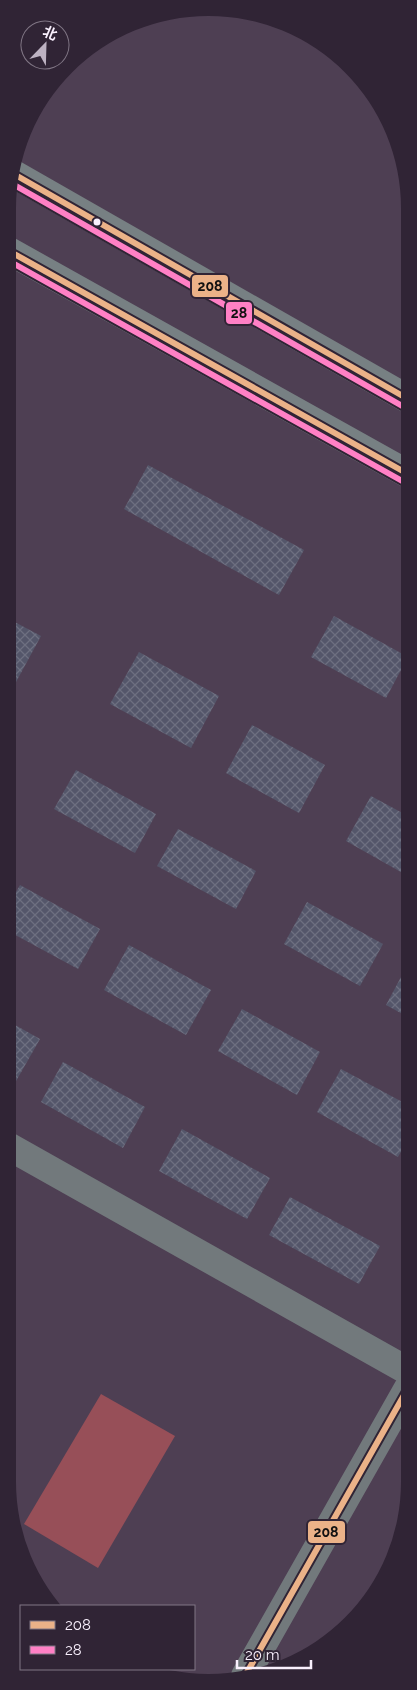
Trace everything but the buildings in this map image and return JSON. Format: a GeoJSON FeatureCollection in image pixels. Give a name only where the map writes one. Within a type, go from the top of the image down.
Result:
{"type":"FeatureCollection","features":[{"type":"Feature","properties":{"kind":"main road"},"geometry":{"type":"LineString","coordinates":[[19,177],[401,395]]}},
{"type":"Feature","properties":{"kind":"main road"},"geometry":{"type":"LineString","coordinates":[[16,255],[401,470]]}},
{"type":"Feature","properties":{"kind":"street"},"geometry":{"type":"LineString","coordinates":[[16,1150],[401,1367]]}},
{"type":"Feature","properties":{"kind":"street"},"geometry":{"type":"LineString","coordinates":[[249,1669],[401,1400]]}},
{"type":"Feature","properties":{"kind":"shaded area"},"geometry":{"type":"Polygon","coordinates":[[[101,1394],[175,1436],[98,1568],[24,1524],[101,1394]]]}},
{"type":"Feature","properties":{"kind":"transit line","name":"208"},"geometry":{"type":"LineString","coordinates":[[19,177],[401,395]]}},
{"type":"Feature","properties":{"kind":"transit line","name":"28"},"geometry":{"type":"LineString","coordinates":[[18,187],[401,405]]}},
{"type":"Feature","properties":{"kind":"transit line","name":"208"},"geometry":{"type":"LineString","coordinates":[[16,255],[401,470]]}},
{"type":"Feature","properties":{"kind":"transit line","name":"28"},"geometry":{"type":"LineString","coordinates":[[16,265],[401,480]]}},
{"type":"Feature","properties":{"kind":"transit line","name":"208"},"geometry":{"type":"LineString","coordinates":[[249,1669],[401,1400]]}}]}
